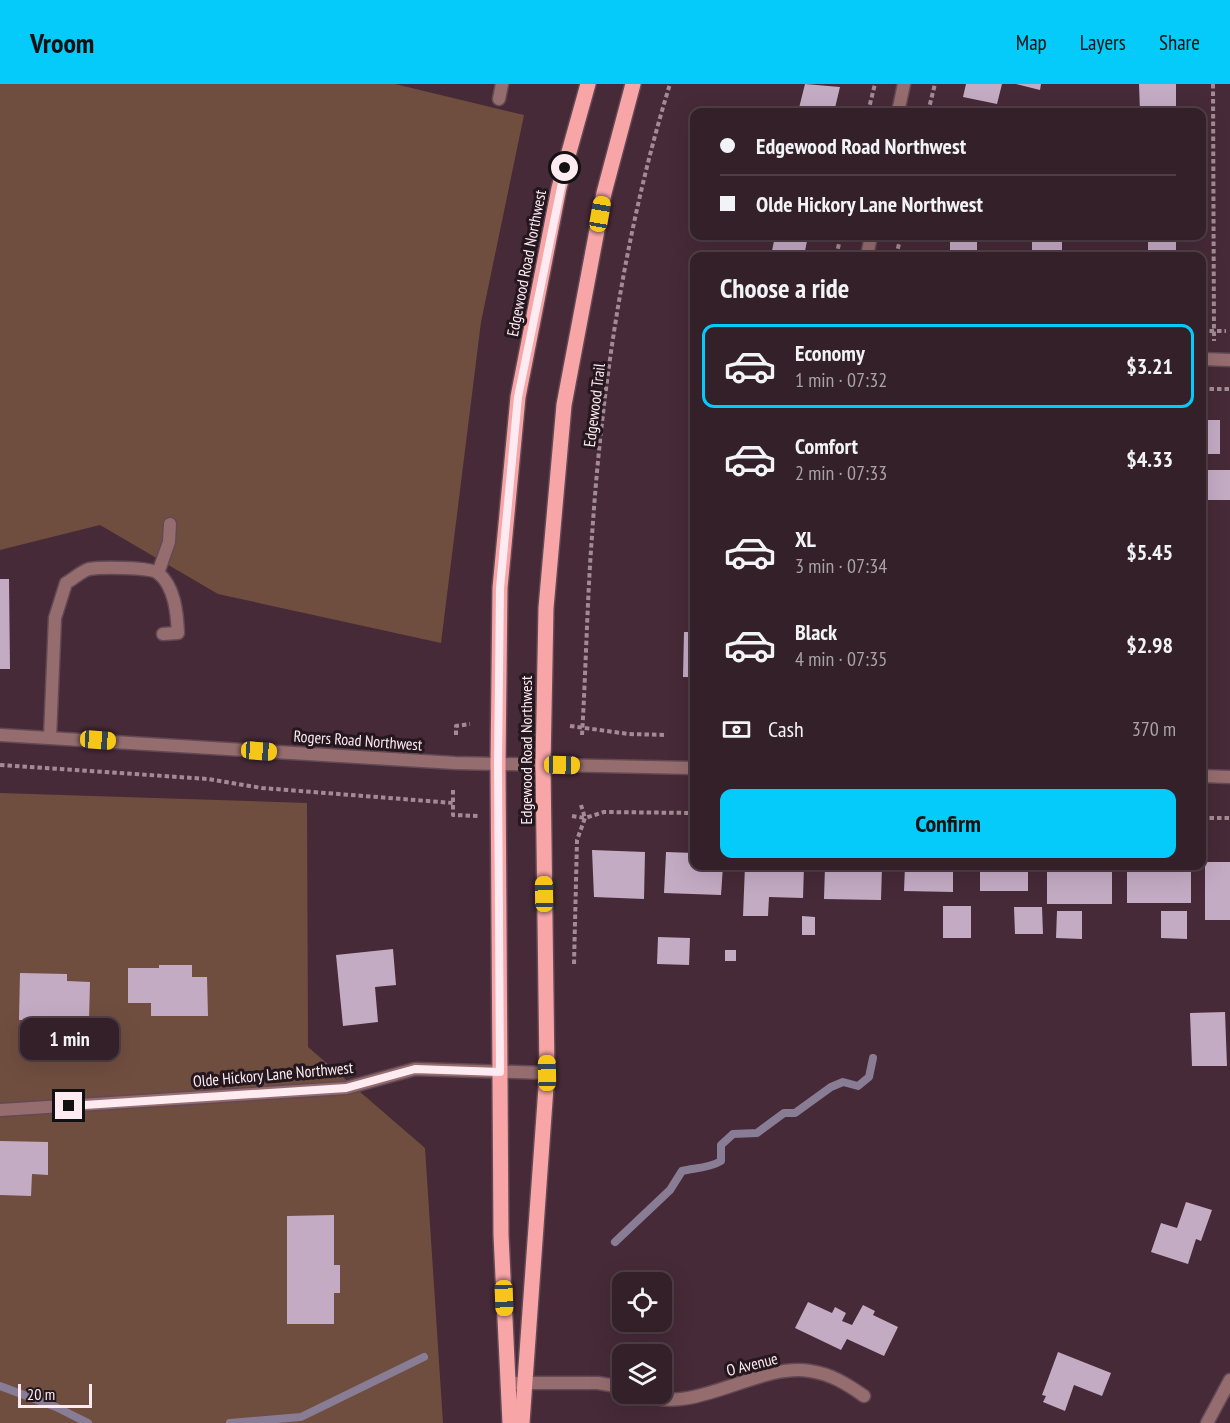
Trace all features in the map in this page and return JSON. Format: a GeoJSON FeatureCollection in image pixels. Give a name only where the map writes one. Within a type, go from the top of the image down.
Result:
{"type":"FeatureCollection","features":[{"type":"Feature","properties":{"kind":"main road","name":"Edgewood Road Northwest"},"geometry":{"type":"LineString","coordinates":[[510,1423],[501,1234],[498,765],[500,588],[518,397],[559,189],[588,84]]}},
{"type":"Feature","properties":{"kind":"main road","name":"Edgewood Road Northwest"},"geometry":{"type":"LineString","coordinates":[[522,1423],[547,1073],[543,765],[546,608],[564,405],[604,193],[633,84]]}},
{"type":"Feature","properties":{"kind":"street"},"geometry":{"type":"LineString","coordinates":[[498,99],[502,84]]}},
{"type":"Feature","properties":{"kind":"street"},"geometry":{"type":"LineString","coordinates":[[899,108],[904,84]]}},
{"type":"Feature","properties":{"kind":"street"},"geometry":{"type":"LineString","coordinates":[[1206,359],[1230,360]]}},
{"type":"Feature","properties":{"kind":"street"},"geometry":{"type":"LineString","coordinates":[[158,573],[169,542],[170,524]]}},
{"type":"Feature","properties":{"kind":"street"},"geometry":{"type":"LineString","coordinates":[[50,737],[56,618],[66,583],[88,569],[143,569],[158,573],[171,590],[177,620],[178,633],[163,634]]}},
{"type":"Feature","properties":{"kind":"street","name":"Rogers Road Northwest"},"geometry":{"type":"LineString","coordinates":[[0,735],[498,765],[690,768]]}},
{"type":"Feature","properties":{"kind":"street"},"geometry":{"type":"LineString","coordinates":[[1206,776],[1230,777]]}},
{"type":"Feature","properties":{"kind":"street","name":"Olde Hickory Lane Northwest"},"geometry":{"type":"LineString","coordinates":[[0,1110],[346,1088],[415,1069],[547,1073]]}},
{"type":"Feature","properties":{"kind":"street","name":"O Avenue"},"geometry":{"type":"LineString","coordinates":[[672,1397],[686,1399],[776,1373],[808,1370],[839,1379],[864,1396]]}},
{"type":"Feature","properties":{"kind":"street"},"geometry":{"type":"LineString","coordinates":[[1207,1423],[1230,1380]]}},
{"type":"Feature","properties":{"kind":"street"},"geometry":{"type":"LineString","coordinates":[[508,1383],[598,1383],[612,1385]]}},
{"type":"Feature","properties":{"kind":"path","name":"Edgewood Trail"},"geometry":{"type":"LineString","coordinates":[[582,735],[592,534],[606,399],[625,268],[640,194],[670,84]]}},
{"type":"Feature","properties":{"kind":"path"},"geometry":{"type":"LineString","coordinates":[[869,108],[875,84]]}},
{"type":"Feature","properties":{"kind":"path"},"geometry":{"type":"LineString","coordinates":[[929,108],[934,84]]}},
{"type":"Feature","properties":{"kind":"path"},"geometry":{"type":"LineString","coordinates":[[1213,84],[1214,344]]}},
{"type":"Feature","properties":{"kind":"path"},"geometry":{"type":"LineString","coordinates":[[1206,331],[1226,331]]}},
{"type":"Feature","properties":{"kind":"path"},"geometry":{"type":"LineString","coordinates":[[1213,383],[1213,389]]}},
{"type":"Feature","properties":{"kind":"path"},"geometry":{"type":"LineString","coordinates":[[1206,389],[1230,389]]}},
{"type":"Feature","properties":{"kind":"path"},"geometry":{"type":"LineString","coordinates":[[456,735],[456,726],[470,724]]}},
{"type":"Feature","properties":{"kind":"path"},"geometry":{"type":"LineString","coordinates":[[570,726],[630,734],[667,735]]}},
{"type":"Feature","properties":{"kind":"path"},"geometry":{"type":"LineString","coordinates":[[0,765],[208,779],[262,788],[453,803]]}},
{"type":"Feature","properties":{"kind":"path"},"geometry":{"type":"LineString","coordinates":[[453,790],[453,815],[479,816]]}},
{"type":"Feature","properties":{"kind":"path"},"geometry":{"type":"LineString","coordinates":[[574,964],[577,840],[585,818],[581,806]]}},
{"type":"Feature","properties":{"kind":"path"},"geometry":{"type":"LineString","coordinates":[[572,816],[585,818],[604,812],[690,813]]}},
{"type":"Feature","properties":{"kind":"path"},"geometry":{"type":"LineString","coordinates":[[1206,818],[1230,818]]}},
{"type":"Feature","properties":{"kind":"shaded area"},"geometry":{"type":"Polygon","coordinates":[[[0,84],[395,84],[524,115],[481,322],[441,643],[218,594],[100,525],[0,550],[0,84]]]}},
{"type":"Feature","properties":{"kind":"shaded area"},"geometry":{"type":"Polygon","coordinates":[[[0,793],[307,803],[308,1047],[425,1148],[443,1423],[0,1423],[0,793]]]}},
{"type":"Feature","properties":{"kind":"building"},"geometry":{"type":"Polygon","coordinates":[[[805,84],[840,87],[835,108],[799,108],[805,84]]]}},
{"type":"Feature","properties":{"kind":"building"},"geometry":{"type":"Polygon","coordinates":[[[966,84],[1002,84],[997,104],[963,97],[966,84]]]}},
{"type":"Feature","properties":{"kind":"building"},"geometry":{"type":"Polygon","coordinates":[[[1016,84],[1041,84],[1040,90],[1016,84]]]}},
{"type":"Feature","properties":{"kind":"building"},"geometry":{"type":"Polygon","coordinates":[[[1139,84],[1176,84],[1176,108],[1140,108],[1139,84]]]}},
{"type":"Feature","properties":{"kind":"building"},"geometry":{"type":"Polygon","coordinates":[[[774,240],[807,240],[805,252],[772,252],[774,240]]]}},
{"type":"Feature","properties":{"kind":"building"},"geometry":{"type":"Polygon","coordinates":[[[950,240],[977,240],[977,252],[950,252],[950,240]]]}},
{"type":"Feature","properties":{"kind":"building"},"geometry":{"type":"Polygon","coordinates":[[[1032,240],[1062,240],[1062,251],[1032,251],[1032,240]]]}},
{"type":"Feature","properties":{"kind":"building"},"geometry":{"type":"Polygon","coordinates":[[[1148,240],[1176,240],[1176,252],[1148,252],[1148,240]]]}},
{"type":"Feature","properties":{"kind":"building"},"geometry":{"type":"Polygon","coordinates":[[[1206,420],[1220,420],[1220,454],[1206,454],[1206,420]]]}},
{"type":"Feature","properties":{"kind":"building"},"geometry":{"type":"Polygon","coordinates":[[[1206,470],[1230,470],[1230,500],[1206,500],[1206,470]]]}},
{"type":"Feature","properties":{"kind":"building"},"geometry":{"type":"Polygon","coordinates":[[[0,579],[9,579],[10,669],[0,669],[0,579]]]}},
{"type":"Feature","properties":{"kind":"building"},"geometry":{"type":"Polygon","coordinates":[[[684,632],[690,632],[690,677],[683,677],[684,632]]]}},
{"type":"Feature","properties":{"kind":"building"},"geometry":{"type":"Polygon","coordinates":[[[592,850],[645,852],[644,899],[594,897],[592,850]]]}},
{"type":"Feature","properties":{"kind":"building"},"geometry":{"type":"Polygon","coordinates":[[[666,852],[690,853],[690,870],[723,870],[721,895],[664,893],[666,852]]]}},
{"type":"Feature","properties":{"kind":"building"},"geometry":{"type":"Polygon","coordinates":[[[1206,862],[1230,862],[1230,920],[1205,920],[1206,862]]]}},
{"type":"Feature","properties":{"kind":"building"},"geometry":{"type":"Polygon","coordinates":[[[745,870],[804,870],[803,898],[769,897],[768,916],[743,916],[745,870]]]}},
{"type":"Feature","properties":{"kind":"building"},"geometry":{"type":"Polygon","coordinates":[[[825,870],[882,870],[881,900],[824,899],[825,870]]]}},
{"type":"Feature","properties":{"kind":"building"},"geometry":{"type":"Polygon","coordinates":[[[905,870],[953,870],[953,892],[904,891],[905,870]]]}},
{"type":"Feature","properties":{"kind":"building"},"geometry":{"type":"Polygon","coordinates":[[[980,870],[1028,870],[1028,891],[980,891],[980,870]]]}},
{"type":"Feature","properties":{"kind":"building"},"geometry":{"type":"Polygon","coordinates":[[[1047,870],[1112,870],[1112,904],[1047,904],[1047,870]]]}},
{"type":"Feature","properties":{"kind":"building"},"geometry":{"type":"Polygon","coordinates":[[[1127,870],[1191,870],[1191,903],[1127,903],[1127,870]]]}},
{"type":"Feature","properties":{"kind":"building"},"geometry":{"type":"Polygon","coordinates":[[[943,906],[971,906],[971,938],[943,938],[943,906]]]}},
{"type":"Feature","properties":{"kind":"building"},"geometry":{"type":"Polygon","coordinates":[[[1014,907],[1042,907],[1043,934],[1015,934],[1014,907]]]}},
{"type":"Feature","properties":{"kind":"building"},"geometry":{"type":"Polygon","coordinates":[[[1057,911],[1082,911],[1082,939],[1056,938],[1057,911]]]}},
{"type":"Feature","properties":{"kind":"building"},"geometry":{"type":"Polygon","coordinates":[[[1161,911],[1187,911],[1187,939],[1161,938],[1161,911]]]}},
{"type":"Feature","properties":{"kind":"building"},"geometry":{"type":"Polygon","coordinates":[[[802,916],[815,917],[815,935],[802,935],[802,916]]]}},
{"type":"Feature","properties":{"kind":"building"},"geometry":{"type":"Polygon","coordinates":[[[658,937],[690,938],[689,965],[657,964],[658,937]]]}},
{"type":"Feature","properties":{"kind":"building"},"geometry":{"type":"Polygon","coordinates":[[[393,949],[396,985],[375,987],[378,1022],[343,1026],[336,955],[393,949]]]}},
{"type":"Feature","properties":{"kind":"building"},"geometry":{"type":"Polygon","coordinates":[[[725,950],[736,950],[736,961],[725,961],[725,950]]]}},
{"type":"Feature","properties":{"kind":"building"},"geometry":{"type":"Polygon","coordinates":[[[159,965],[192,965],[192,977],[207,977],[208,1016],[151,1016],[151,1003],[128,1003],[128,968],[159,968],[159,965]]]}},
{"type":"Feature","properties":{"kind":"building"},"geometry":{"type":"Polygon","coordinates":[[[20,973],[67,974],[67,981],[90,982],[89,1021],[19,1020],[20,973]]]}},
{"type":"Feature","properties":{"kind":"building"},"geometry":{"type":"Polygon","coordinates":[[[1225,1012],[1227,1066],[1192,1066],[1190,1013],[1225,1012]]]}},
{"type":"Feature","properties":{"kind":"building"},"geometry":{"type":"Polygon","coordinates":[[[0,1141],[48,1142],[48,1175],[32,1174],[31,1196],[0,1195],[0,1141]]]}},
{"type":"Feature","properties":{"kind":"building"},"geometry":{"type":"Polygon","coordinates":[[[1186,1202],[1212,1210],[1201,1241],[1196,1239],[1188,1264],[1151,1252],[1161,1223],[1177,1228],[1186,1202]]]}},
{"type":"Feature","properties":{"kind":"building"},"geometry":{"type":"Polygon","coordinates":[[[334,1215],[334,1265],[340,1265],[340,1293],[334,1293],[334,1324],[287,1324],[287,1216],[334,1215]]]}},
{"type":"Feature","properties":{"kind":"building"},"geometry":{"type":"Polygon","coordinates":[[[808,1302],[832,1313],[835,1307],[846,1313],[842,1321],[852,1325],[863,1305],[875,1311],[873,1315],[898,1327],[884,1356],[847,1339],[841,1350],[795,1328],[808,1302]]]}},
{"type":"Feature","properties":{"kind":"building"},"geometry":{"type":"Polygon","coordinates":[[[1058,1352],[1111,1373],[1102,1396],[1074,1385],[1065,1411],[1043,1402],[1046,1396],[1042,1395],[1058,1352]]]}},
{"type":"Feature","properties":{"kind":"waterway"},"geometry":{"type":"LineString","coordinates":[[615,1242],[670,1190],[682,1171],[721,1161],[721,1145],[733,1134],[757,1133],[784,1113],[795,1113],[831,1087],[843,1082],[858,1086],[869,1077],[873,1058]]}},
{"type":"Feature","properties":{"kind":"waterway"},"geometry":{"type":"LineString","coordinates":[[230,1423],[301,1417],[424,1357]]}},
{"type":"Feature","properties":{"kind":"waterway"},"geometry":{"type":"LineString","coordinates":[[0,1386],[56,1407],[88,1423]]}},
{"type":"Feature","properties":{"kind":"route"},"geometry":{"type":"LineString","coordinates":[[69,1106],[346,1088],[415,1069],[500,1072],[498,765],[500,588],[518,397],[565,168]]}}]}
